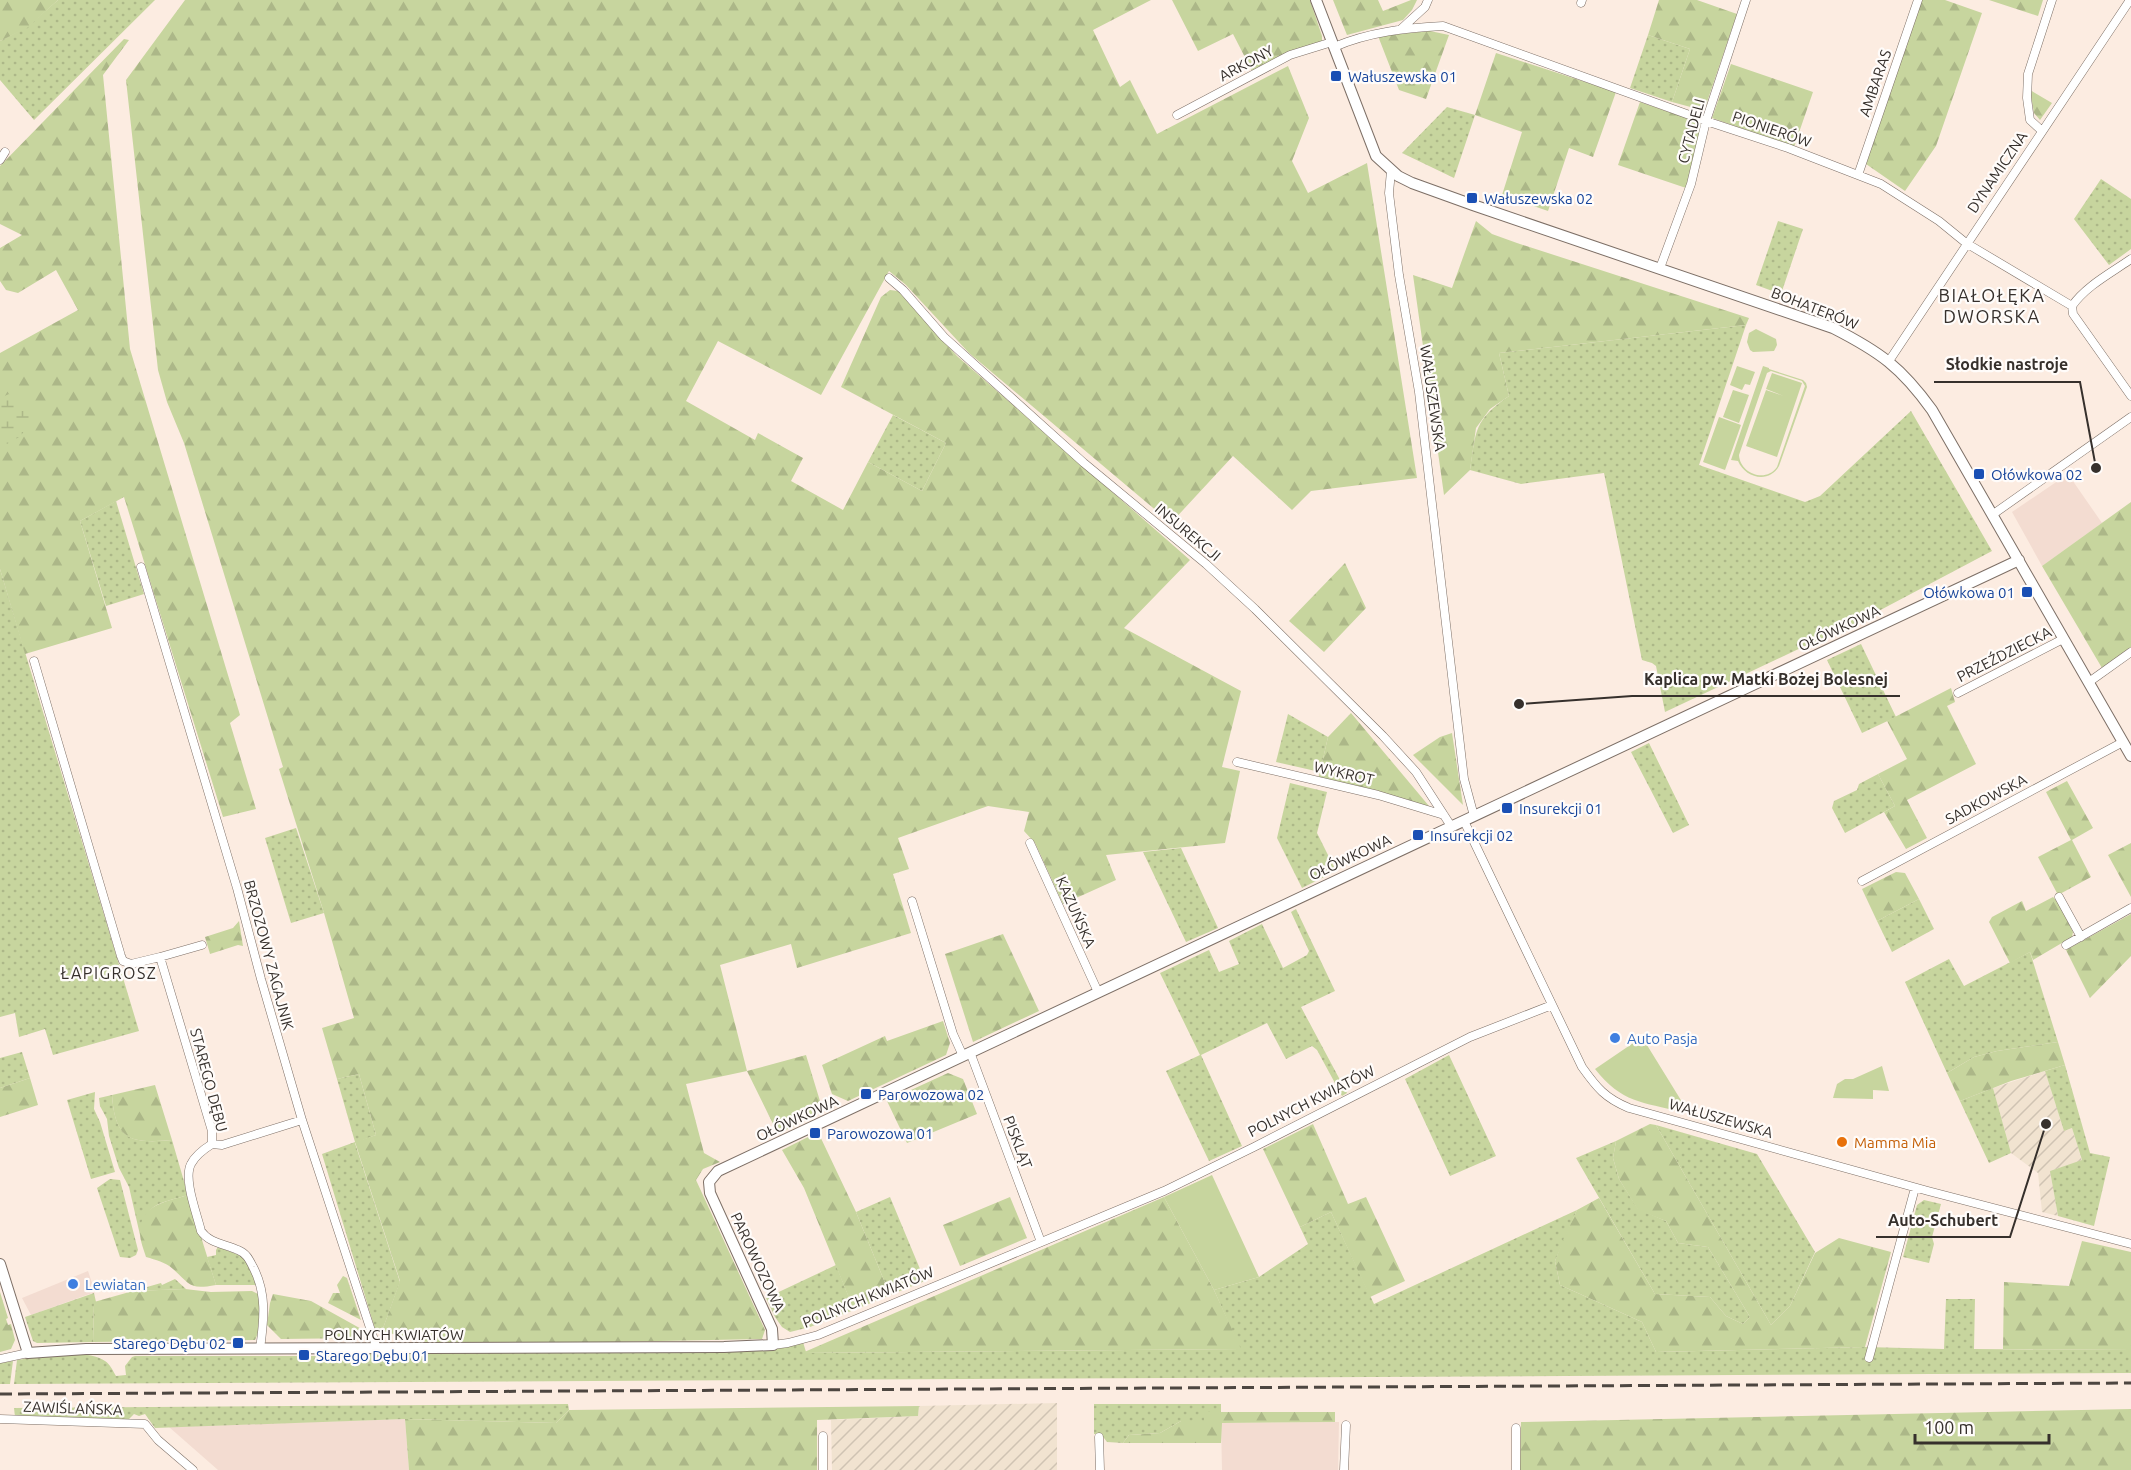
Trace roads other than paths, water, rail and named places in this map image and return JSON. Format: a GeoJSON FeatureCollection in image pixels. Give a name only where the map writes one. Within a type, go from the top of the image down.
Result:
{"type":"FeatureCollection","features":[{"type":"Feature","properties":{"kind":"street"},"geometry":{"type":"LineString","coordinates":[[1316,0],[1376,156],[1390,171]]}},
{"type":"Feature","properties":{"kind":"street"},"geometry":{"type":"LineString","coordinates":[[1401,29],[1425,7],[1428,0]]}},
{"type":"Feature","properties":{"kind":"street","name":"CYTADELI"},"geometry":{"type":"LineString","coordinates":[[1660,268],[1691,184],[1706,121],[1746,0]]}},
{"type":"Feature","properties":{"kind":"street","name":"AMBARAS"},"geometry":{"type":"LineString","coordinates":[[1858,175],[1918,0]]}},
{"type":"Feature","properties":{"kind":"street"},"geometry":{"type":"LineString","coordinates":[[2041,130],[2031,120],[2027,98],[2028,74],[2052,0]]}},
{"type":"Feature","properties":{"kind":"street","name":"DYNAMICZNA"},"geometry":{"type":"LineString","coordinates":[[1889,361],[2041,130],[2130,0]]}},
{"type":"Feature","properties":{"kind":"street","name":"PIONIERÓW"},"geometry":{"type":"LineString","coordinates":[[1333,44],[1401,29],[1443,26],[1706,121],[1788,148],[1881,184],[1930,215],[1966,243],[2072,306]]}},
{"type":"Feature","properties":{"kind":"street","name":"ARKONY"},"geometry":{"type":"LineString","coordinates":[[1177,116],[1290,55],[1333,44]]}},
{"type":"Feature","properties":{"kind":"street"},"geometry":{"type":"LineString","coordinates":[[0,160],[6,152]]}},
{"type":"Feature","properties":{"kind":"street","name":"BOHATERÓW"},"geometry":{"type":"LineString","coordinates":[[1390,171],[1412,183],[1833,328],[1865,344],[1889,361],[1912,382],[1932,410],[2131,756]]}},
{"type":"Feature","properties":{"kind":"street","name":"WAŁUSZEWSKA"},"geometry":{"type":"LineString","coordinates":[[1390,171],[1389,193],[1399,275],[1419,392],[1469,818],[1552,1005],[1582,1067],[1595,1086],[1613,1102],[1641,1112],[1915,1188],[2131,1244]]}},
{"type":"Feature","properties":{"kind":"street"},"geometry":{"type":"LineString","coordinates":[[2131,259],[2083,293],[2072,306],[2073,314],[2131,396]]}},
{"type":"Feature","properties":{"kind":"street","name":"INSUREKCJI"},"geometry":{"type":"LineString","coordinates":[[889,278],[903,290],[952,345],[1084,463],[1206,564],[1255,609],[1383,736],[1416,772],[1450,826]]}},
{"type":"Feature","properties":{"kind":"street"},"geometry":{"type":"LineString","coordinates":[[1992,515],[2131,417]]}},
{"type":"Feature","properties":{"kind":"street","name":"OŁÓWKOWA"},"geometry":{"type":"LineString","coordinates":[[710,1193],[709,1182],[718,1171],[2019,560]]}},
{"type":"Feature","properties":{"kind":"street","name":"BRZOZOWY ZAGAJNIK"},"geometry":{"type":"LineString","coordinates":[[141,567],[237,888],[302,1120],[377,1349]]}},
{"type":"Feature","properties":{"kind":"street","name":"PRZEŹDZIECKA"},"geometry":{"type":"LineString","coordinates":[[1958,693],[2063,639]]}},
{"type":"Feature","properties":{"kind":"street"},"geometry":{"type":"LineString","coordinates":[[2089,682],[2131,652]]}},
{"type":"Feature","properties":{"kind":"street"},"geometry":{"type":"LineString","coordinates":[[34,661],[123,961],[131,964],[202,945]]}},
{"type":"Feature","properties":{"kind":"street","name":"SADKOWSKA"},"geometry":{"type":"LineString","coordinates":[[1862,880],[2123,742]]}},
{"type":"Feature","properties":{"kind":"street","name":"WYKROT"},"geometry":{"type":"LineString","coordinates":[[1237,762],[1378,795],[1444,815]]}},
{"type":"Feature","properties":{"kind":"street","name":"KAZUŃSKA"},"geometry":{"type":"LineString","coordinates":[[1030,843],[1098,992]]}},
{"type":"Feature","properties":{"kind":"street"},"geometry":{"type":"LineString","coordinates":[[2059,897],[2081,937]]}},
{"type":"Feature","properties":{"kind":"street","name":"PISKLĄT"},"geometry":{"type":"LineString","coordinates":[[912,901],[953,1034],[966,1054],[1041,1242]]}},
{"type":"Feature","properties":{"kind":"street"},"geometry":{"type":"LineString","coordinates":[[2066,945],[2131,908]]}},
{"type":"Feature","properties":{"kind":"street","name":"STAREGO DĘBU"},"geometry":{"type":"LineString","coordinates":[[160,957],[213,1131],[212,1144],[192,1162],[189,1171],[201,1231],[206,1238],[240,1250],[247,1255],[263,1290],[264,1318],[260,1349]]}},
{"type":"Feature","properties":{"kind":"street","name":"POLNYCH KWIATÓW"},"geometry":{"type":"LineString","coordinates":[[28,1353],[75,1349],[712,1347],[788,1343],[818,1335],[1164,1191],[1470,1037],[1552,1005]]}},
{"type":"Feature","properties":{"kind":"street"},"geometry":{"type":"LineString","coordinates":[[212,1144],[222,1145],[302,1120]]}},
{"type":"Feature","properties":{"kind":"street"},"geometry":{"type":"LineString","coordinates":[[1869,1358],[1915,1188]]}},
{"type":"Feature","properties":{"kind":"street","name":"PAROWOZOWA"},"geometry":{"type":"LineString","coordinates":[[710,1193],[772,1329],[773,1345]]}},
{"type":"Feature","properties":{"kind":"street"},"geometry":{"type":"LineString","coordinates":[[0,1264],[28,1353],[0,1359]]}},
{"type":"Feature","properties":{"kind":"street","name":"ZAWIŚLAŃSKA"},"geometry":{"type":"LineString","coordinates":[[0,1419],[145,1424],[158,1440],[193,1470]]}},
{"type":"Feature","properties":{"kind":"street"},"geometry":{"type":"LineString","coordinates":[[1344,1470],[1346,1425]]}},
{"type":"Feature","properties":{"kind":"street"},"geometry":{"type":"LineString","coordinates":[[1516,1428],[1516,1470]]}},
{"type":"Feature","properties":{"kind":"street"},"geometry":{"type":"LineString","coordinates":[[823,1436],[823,1470]]}},
{"type":"Feature","properties":{"kind":"street"},"geometry":{"type":"LineString","coordinates":[[1100,1437],[1100,1470]]}},
{"type":"Feature","properties":{"kind":"railway"},"geometry":{"type":"LineString","coordinates":[[0,1394],[2131,1383]]}},
{"type":"Feature","properties":{"kind":"place","name":"Wałuszewska 01"},"geometry":{"type":"Point","coordinates":[1336,76]}},
{"type":"Feature","properties":{"kind":"place","name":"Wałuszewska 02"},"geometry":{"type":"Point","coordinates":[1472,198]}},
{"type":"Feature","properties":{"kind":"place","name":"Słodkie nastroje"},"geometry":{"type":"Point","coordinates":[2096,468]}},
{"type":"Feature","properties":{"kind":"place","name":"Ołówkowa 02"},"geometry":{"type":"Point","coordinates":[1979,474]}},
{"type":"Feature","properties":{"kind":"place","name":"Ołówkowa 01"},"geometry":{"type":"Point","coordinates":[2027,592]}},
{"type":"Feature","properties":{"kind":"place","name":"Kaplica pw. Matki Bożej Bolesnej"},"geometry":{"type":"Point","coordinates":[1519,704]}},
{"type":"Feature","properties":{"kind":"place","name":"Insurekcji 01"},"geometry":{"type":"Point","coordinates":[1507,808]}},
{"type":"Feature","properties":{"kind":"place","name":"Insurekcji 02"},"geometry":{"type":"Point","coordinates":[1418,835]}},
{"type":"Feature","properties":{"kind":"place","name":"Auto Pasja"},"geometry":{"type":"Point","coordinates":[1615,1038]}},
{"type":"Feature","properties":{"kind":"place","name":"Parowozowa 02"},"geometry":{"type":"Point","coordinates":[866,1094]}},
{"type":"Feature","properties":{"kind":"place","name":"Auto-Schubert"},"geometry":{"type":"Point","coordinates":[2046,1124]}},
{"type":"Feature","properties":{"kind":"place","name":"Parowozowa 01"},"geometry":{"type":"Point","coordinates":[815,1133]}},
{"type":"Feature","properties":{"kind":"place","name":"Mamma Mia"},"geometry":{"type":"Point","coordinates":[1842,1142]}},
{"type":"Feature","properties":{"kind":"place","name":"Lewiatan"},"geometry":{"type":"Point","coordinates":[73,1284]}},
{"type":"Feature","properties":{"kind":"place","name":"Starego Dębu 02"},"geometry":{"type":"Point","coordinates":[238,1343]}},
{"type":"Feature","properties":{"kind":"place","name":"Starego Dębu 01"},"geometry":{"type":"Point","coordinates":[304,1355]}},
{"type":"Feature","properties":{"kind":"district","name":"BIAŁOŁĘKA DWORSKA"},"geometry":{"type":"Point","coordinates":[1992,305]}},
{"type":"Feature","properties":{"kind":"district","name":"ŁAPIGROSZ"},"geometry":{"type":"Point","coordinates":[109,973]}}]}
